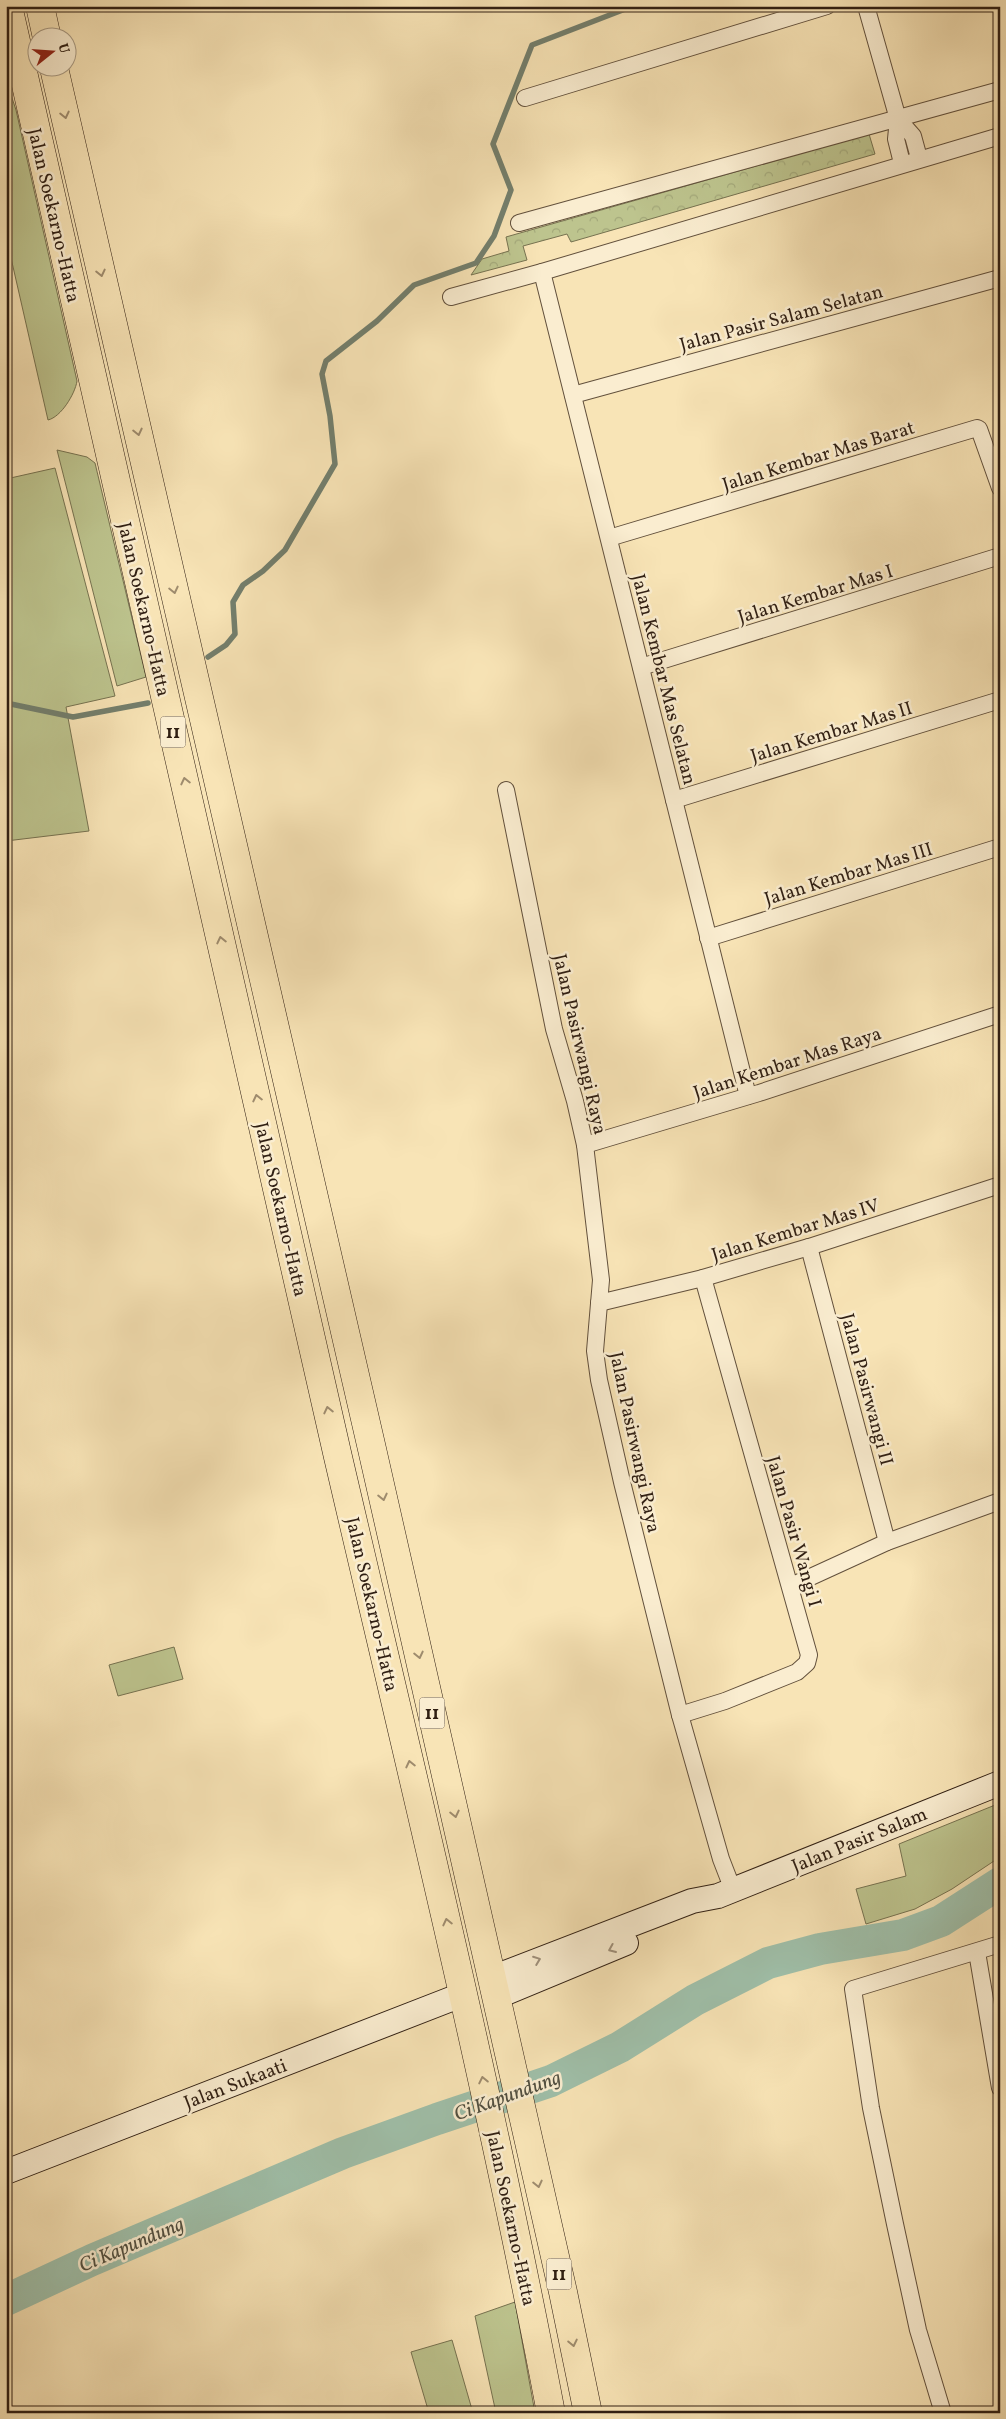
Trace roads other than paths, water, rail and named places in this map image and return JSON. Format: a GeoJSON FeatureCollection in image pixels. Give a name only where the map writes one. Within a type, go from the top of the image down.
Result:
{"type":"FeatureCollection","features":[{"type":"Feature","properties":{"kind":"highway","name":"Jalan Soekarno-Hatta"},"geometry":{"type":"LineString","coordinates":[[8,6],[28,48]]}},
{"type":"Feature","properties":{"kind":"highway"},"geometry":{"type":"LineString","coordinates":[[40,6],[45,28]]}},
{"type":"Feature","properties":{"kind":"highway","name":"Jalan Soekarno-Hatta"},"geometry":{"type":"LineString","coordinates":[[35,78],[339,1458],[467,2006],[514,2222],[551,2413]]}},
{"type":"Feature","properties":{"kind":"highway","name":"Jalan Soekarno-Hatta"},"geometry":{"type":"LineString","coordinates":[[56,78],[372,1449],[528,2136],[588,2413]]}},
{"type":"Feature","properties":{"kind":"highway"},"geometry":{"type":"LineString","coordinates":[[339,1458],[372,1449]]}},
{"type":"Feature","properties":{"kind":"street"},"geometry":{"type":"LineString","coordinates":[[525,98],[827,6]]}},
{"type":"Feature","properties":{"kind":"street"},"geometry":{"type":"LineString","coordinates":[[866,6],[898,119],[896,139],[902,163]]}},
{"type":"Feature","properties":{"kind":"street"},"geometry":{"type":"LineString","coordinates":[[518,223],[1000,90]]}},
{"type":"Feature","properties":{"kind":"street"},"geometry":{"type":"LineString","coordinates":[[898,119],[913,136],[919,158]]}},
{"type":"Feature","properties":{"kind":"street"},"geometry":{"type":"LineString","coordinates":[[451,297],[542,272],[919,158],[1000,136]]}},
{"type":"Feature","properties":{"kind":"street","name":"Jalan Kembar Mas Selatan"},"geometry":{"type":"LineString","coordinates":[[542,272],[748,1096]]}},
{"type":"Feature","properties":{"kind":"street","name":"Jalan Pasir Salam Selatan"},"geometry":{"type":"LineString","coordinates":[[573,395],[1000,278]]}},
{"type":"Feature","properties":{"kind":"street","name":"Jalan Kembar Mas Barat"},"geometry":{"type":"LineString","coordinates":[[609,538],[977,428],[979,429],[1000,487]]}},
{"type":"Feature","properties":{"kind":"street","name":"Jalan Kembar Mas I"},"geometry":{"type":"LineString","coordinates":[[641,667],[1000,556]]}},
{"type":"Feature","properties":{"kind":"street","name":"Jalan Kembar Mas II"},"geometry":{"type":"LineString","coordinates":[[674,800],[1000,700]]}},
{"type":"Feature","properties":{"kind":"street","name":"Jalan Pasirwangi Raya"},"geometry":{"type":"LineString","coordinates":[[506,790],[554,1028],[575,1101],[585,1146],[601,1280],[595,1351],[599,1380],[624,1491],[680,1715],[721,1859],[726,1893]]}},
{"type":"Feature","properties":{"kind":"street","name":"Jalan Kembar Mas III"},"geometry":{"type":"LineString","coordinates":[[708,938],[1000,848]]}},
{"type":"Feature","properties":{"kind":"street","name":"Jalan Kembar Mas Raya"},"geometry":{"type":"LineString","coordinates":[[585,1146],[748,1096],[1000,1014]]}},
{"type":"Feature","properties":{"kind":"street","name":"Jalan Kembar Mas IV"},"geometry":{"type":"LineString","coordinates":[[599,1303],[703,1278],[1000,1185]]}},
{"type":"Feature","properties":{"kind":"street","name":"Jalan Pasirwangi II"},"geometry":{"type":"LineString","coordinates":[[809,1246],[887,1542]]}},
{"type":"Feature","properties":{"kind":"street","name":"Jalan Pasir Wangi I"},"geometry":{"type":"LineString","coordinates":[[680,1715],[725,1701],[797,1672],[806,1662],[808,1655],[791,1586],[703,1278]]}},
{"type":"Feature","properties":{"kind":"street"},"geometry":{"type":"LineString","coordinates":[[791,1586],[887,1542],[1000,1501]]}},
{"type":"Feature","properties":{"kind":"street","name":"Jalan Pasir Salam"},"geometry":{"type":"LineString","coordinates":[[494,1987],[696,1913],[726,1893],[1000,1783]]}},
{"type":"Feature","properties":{"kind":"street"},"geometry":{"type":"LineString","coordinates":[[944,2413],[918,2330],[895,2224],[870,2099],[853,1989],[1000,1944]]}},
{"type":"Feature","properties":{"kind":"street"},"geometry":{"type":"LineString","coordinates":[[977,1952],[996,2048],[1000,2088]]}},
{"type":"Feature","properties":{"kind":"street","name":"Jalan Sukaati"},"geometry":{"type":"LineString","coordinates":[[6,2172],[467,2006]]}},
{"type":"Feature","properties":{"kind":"waterway"},"geometry":{"type":"LineString","coordinates":[[208,657],[226,645],[235,634],[233,602],[243,585],[263,571],[285,550],[335,464],[330,416],[322,374],[326,361],[377,321],[414,285],[476,263],[494,236],[511,190],[493,144],[532,45],[633,6]]}},
{"type":"Feature","properties":{"kind":"waterway"},"geometry":{"type":"LineString","coordinates":[[6,703],[73,717],[148,703]]}},
{"type":"Feature","properties":{"kind":"waterway","name":"Ci Kapundung"},"geometry":{"type":"LineString","coordinates":[[6,2300],[92,2260],[343,2153],[551,2081],[620,2047],[695,2000],[768,1963],[820,1949],[903,1935],[941,1921],[1000,1883]]}}]}
